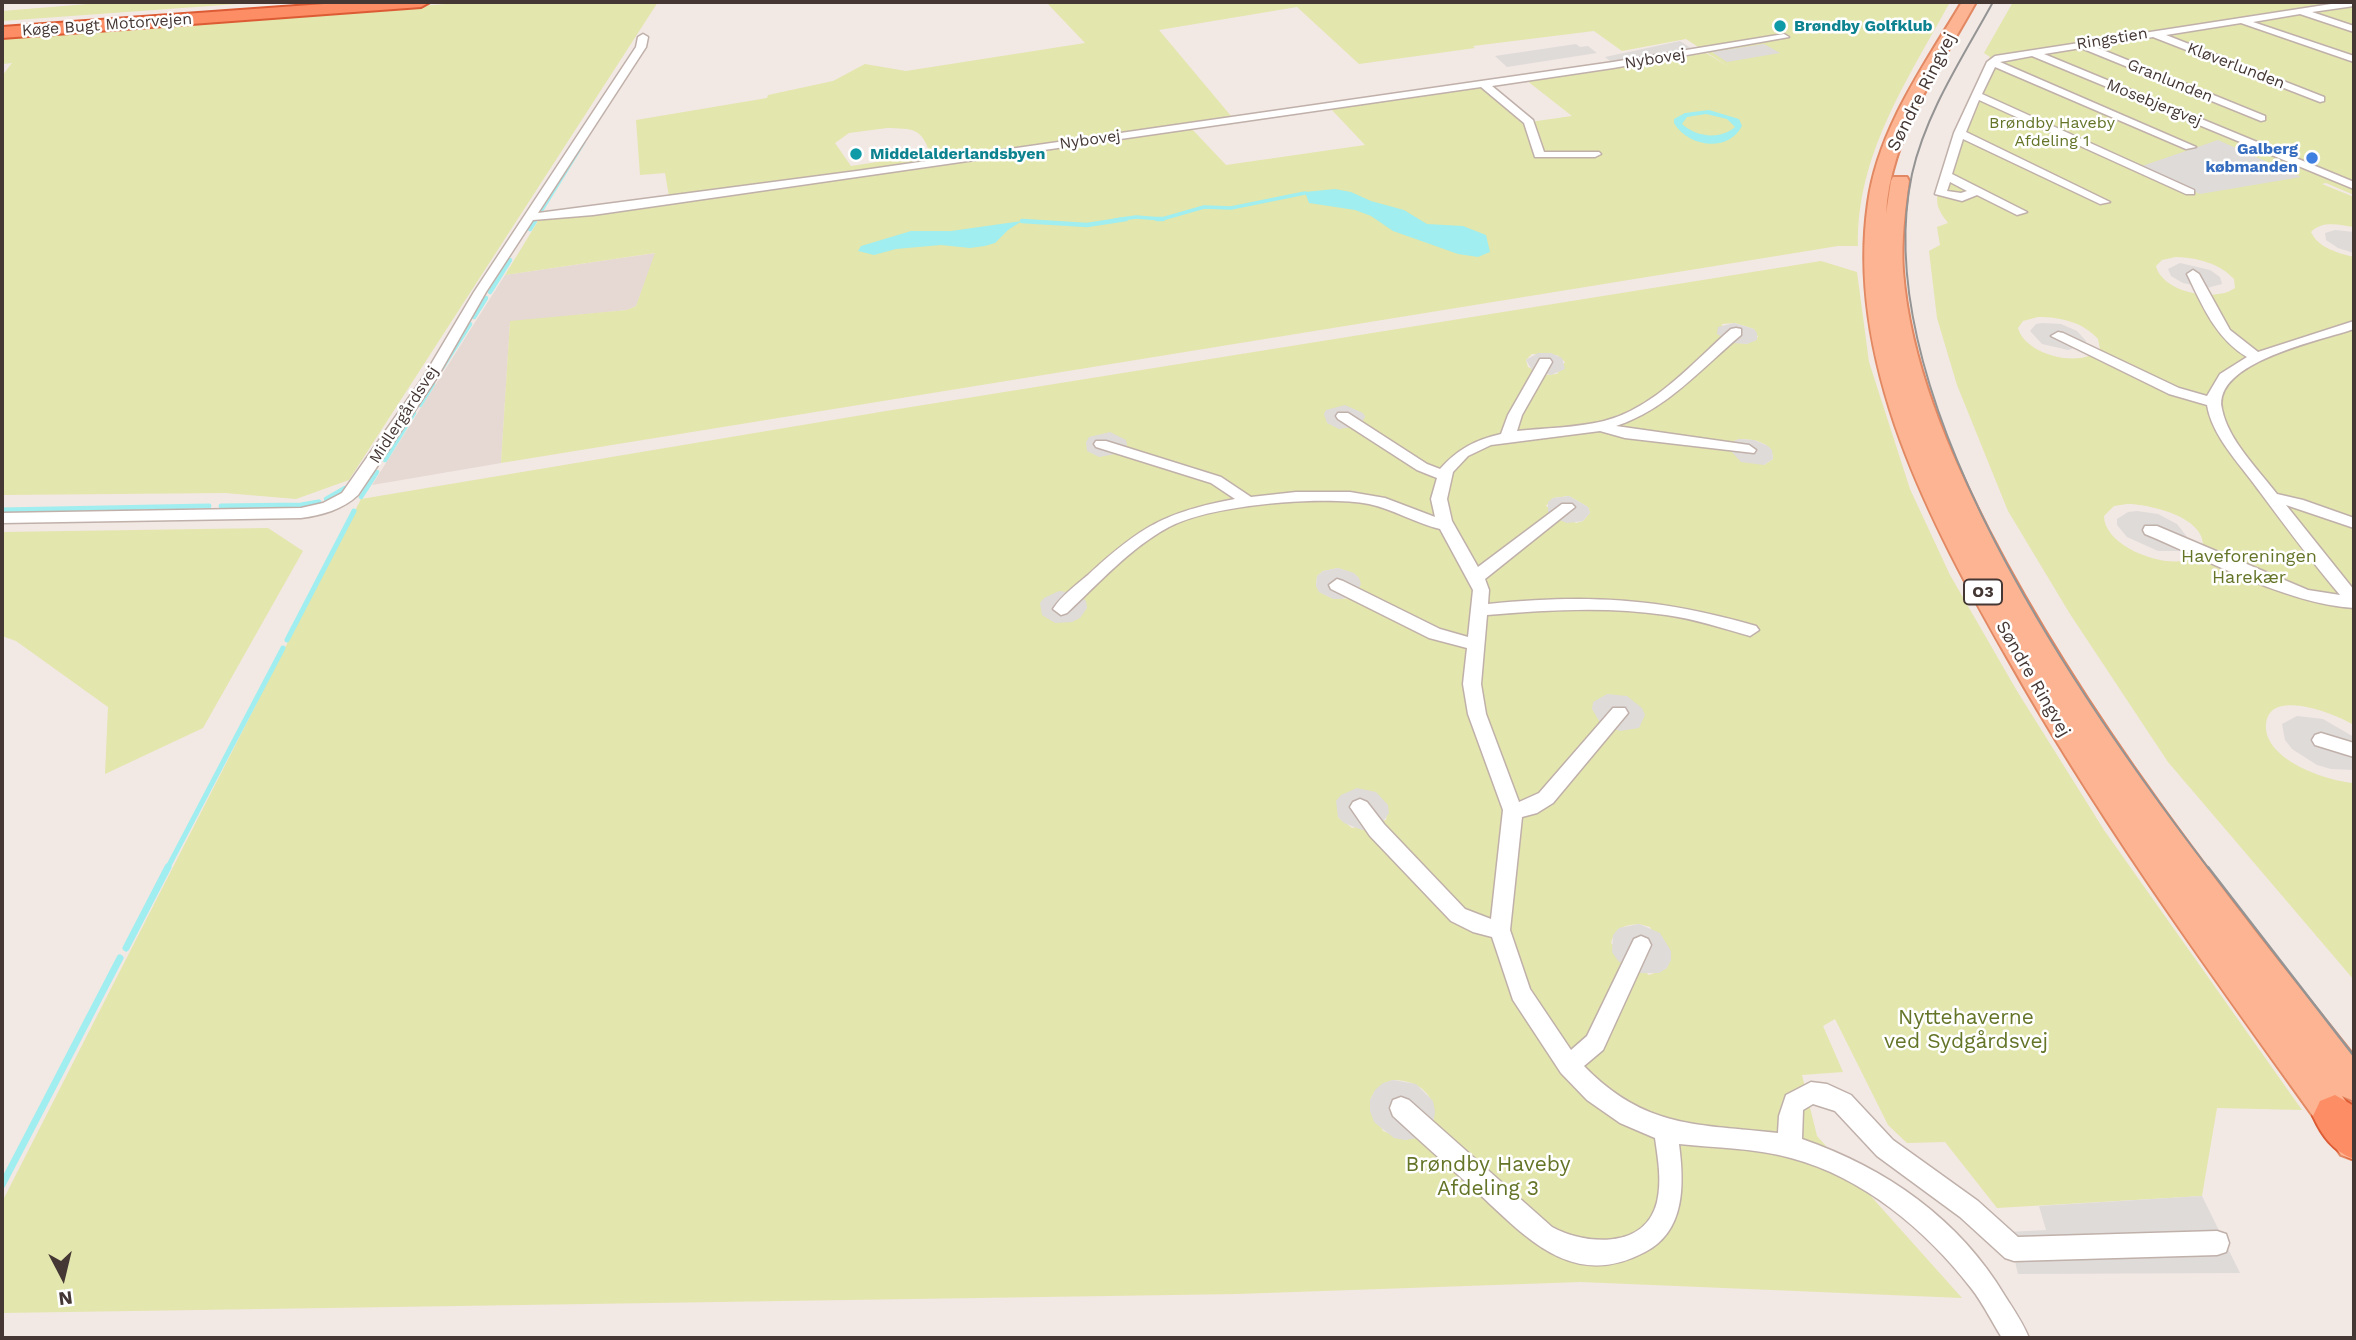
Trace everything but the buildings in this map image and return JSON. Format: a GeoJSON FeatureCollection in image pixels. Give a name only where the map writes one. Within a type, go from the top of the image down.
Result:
{"type":"FeatureCollection","features":[{"type":"Feature","properties":{"kind":"highway","name":"Køge Bugt Motorvejen"},"geometry":{"type":"LineString","coordinates":[[2,25],[307,2]]}},
{"type":"Feature","properties":{"kind":"highway","name":"Køge Bugt Motorvejen"},"geometry":{"type":"LineString","coordinates":[[2,33],[421,2]]}},
{"type":"Feature","properties":{"kind":"main road","name":"Søndre Ringvej"},"geometry":{"type":"LineString","coordinates":[[1969,2],[1901,124],[1881,176],[1876,204],[1874,247],[1880,314],[1891,370],[1903,408],[1940,505],[1970,568],[2069,742],[2196,927],[2349,1120]]}},
{"type":"Feature","properties":{"kind":"main road","name":"Søndre Ringvej"},"geometry":{"type":"LineString","coordinates":[[1984,2],[1917,127],[1901,178],[1895,209],[1894,272],[1914,376],[1940,453],[1998,578],[2042,655],[2096,739],[2164,835],[2349,1120]]}},
{"type":"Feature","properties":{"kind":"street","name":"Ringstien"},"geometry":{"type":"LineString","coordinates":[[1992,62],[1999,58],[2079,44],[2354,3]]}},
{"type":"Feature","properties":{"kind":"street"},"geometry":{"type":"LineString","coordinates":[[2300,12],[2354,29]]}},
{"type":"Feature","properties":{"kind":"street"},"geometry":{"type":"LineString","coordinates":[[2239,20],[2354,59]]}},
{"type":"Feature","properties":{"kind":"street","name":"Kløverlunden"},"geometry":{"type":"LineString","coordinates":[[2151,33],[2320,99]]}},
{"type":"Feature","properties":{"kind":"street","name":"Midlergårdsvej"},"geometry":{"type":"LineString","coordinates":[[2,518],[301,513],[318,511],[344,500],[353,492],[431,376],[480,292],[640,47],[643,37]]}},
{"type":"Feature","properties":{"kind":"street","name":"Nybovej"},"geometry":{"type":"LineString","coordinates":[[529,217],[593,211],[1484,84],[1784,37]]}},
{"type":"Feature","properties":{"kind":"street","name":"Granlunden"},"geometry":{"type":"LineString","coordinates":[[2079,44],[2261,118]]}},
{"type":"Feature","properties":{"kind":"street","name":"Mosebjergvej"},"geometry":{"type":"LineString","coordinates":[[2031,52],[2354,186]]}},
{"type":"Feature","properties":{"kind":"street"},"geometry":{"type":"LineString","coordinates":[[1977,191],[1962,197],[1941,194],[1959,133],[1992,62],[2190,147]]}},
{"type":"Feature","properties":{"kind":"street"},"geometry":{"type":"LineString","coordinates":[[1484,84],[1529,122],[1539,156],[1595,154]]}},
{"type":"Feature","properties":{"kind":"street"},"geometry":{"type":"LineString","coordinates":[[1976,95],[2190,192]]}},
{"type":"Feature","properties":{"kind":"street"},"geometry":{"type":"LineString","coordinates":[[1959,133],[2104,202]]}},
{"type":"Feature","properties":{"kind":"street"},"geometry":{"type":"LineString","coordinates":[[1945,175],[2021,212]]}},
{"type":"Feature","properties":{"kind":"street"},"geometry":{"type":"LineString","coordinates":[[2193,274],[2225,334],[2234,344],[2259,358]]}},
{"type":"Feature","properties":{"kind":"street"},"geometry":{"type":"LineString","coordinates":[[2351,329],[2259,358],[2232,370],[2221,383],[2213,402],[2219,422],[2229,440],[2270,497],[2354,601]]}},
{"type":"Feature","properties":{"kind":"street"},"geometry":{"type":"LineString","coordinates":[[1736,331],[1643,410],[1603,427],[1572,432],[1508,435],[1466,451],[1453,460],[1444,476],[1439,498],[1440,509],[1481,590],[1472,684],[1477,714],[1513,810],[1500,930],[1521,993],[1569,1066],[1594,1093],[1628,1115],[1666,1131],[1790,1146],[1835,1162],[1875,1183],[1917,1213],[1953,1247],[1982,1281],[2015,1337]]}},
{"type":"Feature","properties":{"kind":"street"},"geometry":{"type":"LineString","coordinates":[[2058,336],[2174,391],[2213,402]]}},
{"type":"Feature","properties":{"kind":"street"},"geometry":{"type":"LineString","coordinates":[[1508,435],[1515,415],[1545,362]]}},
{"type":"Feature","properties":{"kind":"street"},"geometry":{"type":"LineString","coordinates":[[1343,416],[1422,467],[1444,476]]}},
{"type":"Feature","properties":{"kind":"street"},"geometry":{"type":"LineString","coordinates":[[1603,427],[1625,433],[1749,450]]}},
{"type":"Feature","properties":{"kind":"street"},"geometry":{"type":"LineString","coordinates":[[1101,444],[1216,480],[1233,489],[1249,503]]}},
{"type":"Feature","properties":{"kind":"street"},"geometry":{"type":"LineString","coordinates":[[1061,609],[1144,536],[1166,522],[1194,511],[1340,495],[1369,499],[1430,522],[1446,525]]}},
{"type":"Feature","properties":{"kind":"street"},"geometry":{"type":"LineString","coordinates":[[2270,497],[2298,503],[2354,523]]}},
{"type":"Feature","properties":{"kind":"street"},"geometry":{"type":"LineString","coordinates":[[1476,576],[1498,562],[1567,507]]}},
{"type":"Feature","properties":{"kind":"street"},"geometry":{"type":"LineString","coordinates":[[2151,530],[2303,594],[2325,600],[2354,601]]}},
{"type":"Feature","properties":{"kind":"street"},"geometry":{"type":"LineString","coordinates":[[1337,585],[1435,634],[1477,645]]}},
{"type":"Feature","properties":{"kind":"street"},"geometry":{"type":"LineString","coordinates":[[1481,610],[1584,604],[1637,606],[1692,614],[1750,630]]}},
{"type":"Feature","properties":{"kind":"street"},"geometry":{"type":"LineString","coordinates":[[1513,810],[1530,808],[1546,798],[1619,713]]}},
{"type":"Feature","properties":{"kind":"street"},"geometry":{"type":"LineString","coordinates":[[2321,740],[2354,750]]}},
{"type":"Feature","properties":{"kind":"street"},"geometry":{"type":"LineString","coordinates":[[1360,807],[1377,830],[1458,915],[1480,926],[1500,930]]}},
{"type":"Feature","properties":{"kind":"street"},"geometry":{"type":"LineString","coordinates":[[1569,1066],[1595,1043],[1641,945]]}},
{"type":"Feature","properties":{"kind":"street"},"geometry":{"type":"LineString","coordinates":[[1790,1146],[1790,1116],[1794,1103],[1811,1093],[1827,1095],[1843,1102],[1885,1148],[1969,1209],[2014,1249],[2217,1243]]}},
{"type":"Feature","properties":{"kind":"street"},"geometry":{"type":"LineString","coordinates":[[1401,1108],[1543,1236],[1586,1252],[1607,1253],[1627,1249],[1644,1240],[1658,1227],[1667,1210],[1671,1191],[1666,1131]]}},
{"type":"Feature","properties":{"kind":"shaded area"},"geometry":{"type":"Polygon","coordinates":[[[1680,41],[1697,52],[1615,65],[1605,57],[1680,41]]]}},
{"type":"Feature","properties":{"kind":"shaded area"},"geometry":{"type":"Polygon","coordinates":[[[1576,44],[1580,47],[1588,46],[1597,53],[1507,67],[1495,56],[1576,44]]]}},
{"type":"Feature","properties":{"kind":"shaded area"},"geometry":{"type":"Polygon","coordinates":[[[1764,44],[1780,53],[1727,62],[1712,52],[1764,44]]]}},
{"type":"Feature","properties":{"kind":"shaded area"},"geometry":{"type":"Polygon","coordinates":[[[2218,140],[2301,177],[2200,194],[2139,167],[2218,140]]]}},
{"type":"Feature","properties":{"kind":"shaded area"},"geometry":{"type":"Polygon","coordinates":[[[2335,230],[2354,232],[2354,253],[2338,248],[2326,240],[2325,233],[2335,230]]]}},
{"type":"Feature","properties":{"kind":"shaded area"},"geometry":{"type":"Polygon","coordinates":[[[656,253],[636,306],[627,310],[510,322],[501,463],[372,485],[505,275],[656,253]]]}},
{"type":"Feature","properties":{"kind":"shaded area"},"geometry":{"type":"Polygon","coordinates":[[[2180,263],[2210,270],[2220,277],[2222,284],[2207,288],[2183,283],[2171,276],[2168,269],[2180,263]]]}},
{"type":"Feature","properties":{"kind":"shaded area"},"geometry":{"type":"Polygon","coordinates":[[[1734,323],[1754,329],[1757,340],[1747,344],[1733,343],[1717,334],[1718,327],[1734,323]]]}},
{"type":"Feature","properties":{"kind":"shaded area"},"geometry":{"type":"Polygon","coordinates":[[[2036,324],[2061,324],[2077,331],[2086,341],[2085,345],[2068,350],[2042,344],[2030,331],[2036,324]]]}},
{"type":"Feature","properties":{"kind":"shaded area"},"geometry":{"type":"Polygon","coordinates":[[[1538,353],[1551,353],[1562,358],[1565,369],[1551,375],[1532,370],[1526,360],[1538,353]]]}},
{"type":"Feature","properties":{"kind":"shaded area"},"geometry":{"type":"Polygon","coordinates":[[[1345,405],[1363,413],[1365,417],[1360,426],[1339,429],[1327,423],[1324,414],[1326,410],[1345,405]]]}},
{"type":"Feature","properties":{"kind":"shaded area"},"geometry":{"type":"Polygon","coordinates":[[[1110,432],[1126,440],[1127,445],[1121,453],[1099,457],[1087,451],[1086,442],[1089,437],[1110,432]]]}},
{"type":"Feature","properties":{"kind":"shaded area"},"geometry":{"type":"Polygon","coordinates":[[[1754,440],[1768,446],[1772,450],[1773,459],[1764,465],[1741,462],[1729,449],[1734,441],[1754,440]]]}},
{"type":"Feature","properties":{"kind":"shaded area"},"geometry":{"type":"Polygon","coordinates":[[[1569,496],[1588,507],[1590,513],[1583,521],[1567,523],[1552,517],[1548,512],[1548,502],[1553,498],[1569,496]]]}},
{"type":"Feature","properties":{"kind":"shaded area"},"geometry":{"type":"Polygon","coordinates":[[[2128,512],[2158,514],[2177,524],[2187,537],[2184,548],[2177,551],[2158,551],[2127,537],[2117,525],[2117,519],[2128,512]]]}},
{"type":"Feature","properties":{"kind":"shaded area"},"geometry":{"type":"Polygon","coordinates":[[[1338,568],[1354,573],[1359,578],[1361,584],[1356,594],[1333,599],[1319,592],[1316,586],[1317,576],[1323,571],[1338,568]]]}},
{"type":"Feature","properties":{"kind":"shaded area"},"geometry":{"type":"Polygon","coordinates":[[[1059,591],[1076,593],[1086,601],[1087,608],[1080,618],[1072,622],[1055,623],[1042,615],[1040,603],[1059,591]]]}},
{"type":"Feature","properties":{"kind":"shaded area"},"geometry":{"type":"Polygon","coordinates":[[[1607,694],[1627,696],[1642,708],[1645,715],[1639,728],[1620,731],[1601,724],[1592,709],[1593,702],[1607,694]]]}},
{"type":"Feature","properties":{"kind":"shaded area"},"geometry":{"type":"Polygon","coordinates":[[[2297,716],[2323,719],[2354,737],[2354,770],[2317,765],[2292,749],[2285,740],[2282,724],[2297,716]]]}},
{"type":"Feature","properties":{"kind":"shaded area"},"geometry":{"type":"Polygon","coordinates":[[[1357,788],[1376,792],[1388,805],[1389,813],[1380,826],[1362,830],[1344,823],[1338,817],[1336,801],[1341,795],[1357,788]]]}},
{"type":"Feature","properties":{"kind":"shaded area"},"geometry":{"type":"Polygon","coordinates":[[[1639,924],[1660,933],[1671,951],[1667,968],[1659,973],[1638,973],[1618,961],[1612,952],[1613,935],[1619,928],[1639,924]]]}},
{"type":"Feature","properties":{"kind":"shaded area"},"geometry":{"type":"Polygon","coordinates":[[[1393,1080],[1416,1084],[1433,1101],[1433,1123],[1417,1138],[1394,1138],[1374,1122],[1370,1100],[1375,1090],[1383,1083],[1393,1080]]]}},
{"type":"Feature","properties":{"kind":"shaded area"},"geometry":{"type":"Polygon","coordinates":[[[2202,1196],[2240,1273],[2018,1274],[2008,1232],[2046,1230],[2039,1206],[2202,1196]]]}},
{"type":"Feature","properties":{"kind":"green space"},"geometry":{"type":"Polygon","coordinates":[[[112,2],[265,2],[2,21],[2,11],[112,2]]]}},
{"type":"Feature","properties":{"kind":"green space"},"geometry":{"type":"Polygon","coordinates":[[[473,2],[658,2],[349,480],[296,499],[225,493],[2,495],[2,76],[12,63],[2,64],[2,37],[473,2]]]}},
{"type":"Feature","properties":{"kind":"green space","name":"Brøndby Golfklub"},"geometry":{"type":"Polygon","coordinates":[[[1046,2],[1950,2],[1902,89],[1875,149],[1860,213],[1858,246],[1838,246],[501,463],[510,321],[627,310],[636,306],[655,253],[505,275],[538,221],[670,202],[665,173],[640,175],[636,120],[767,98],[768,95],[833,81],[865,64],[906,71],[1085,43],[1046,2]],[[1297,7],[1159,30],[1231,116],[1062,142],[1191,128],[1226,165],[1365,145],[1330,108],[1482,85],[1523,123],[1572,116],[1526,80],[1706,53],[1732,69],[1686,39],[1622,51],[1594,31],[1359,64],[1297,7]],[[887,128],[849,133],[835,143],[851,166],[930,154],[927,145],[915,131],[887,128]]]}},
{"type":"Feature","properties":{"kind":"green space"},"geometry":{"type":"Polygon","coordinates":[[[2013,2],[2354,2],[2354,195],[2326,183],[2322,184],[2354,197],[2354,227],[2326,225],[2311,232],[2323,246],[2354,257],[2354,725],[2320,710],[2291,705],[2278,707],[2270,713],[2266,725],[2268,737],[2275,749],[2286,758],[2314,773],[2354,783],[2354,980],[2168,762],[2070,614],[2008,511],[1957,385],[1937,318],[1929,251],[1940,245],[1937,227],[1948,223],[1939,209],[1940,178],[1955,134],[1990,57],[1984,53],[2013,2]],[[2176,257],[2162,260],[2156,266],[2168,283],[2190,292],[2215,295],[2235,288],[2234,279],[2215,265],[2176,257]],[[2038,317],[2023,321],[2018,328],[2023,337],[2042,352],[2080,358],[2100,349],[2098,339],[2092,333],[2071,322],[2038,317]],[[2114,506],[2104,516],[2107,528],[2127,547],[2156,559],[2171,561],[2185,561],[2196,557],[2201,551],[2203,544],[2200,534],[2184,519],[2148,506],[2114,506]]]}},
{"type":"Feature","properties":{"kind":"green space"},"geometry":{"type":"Polygon","coordinates":[[[1821,261],[1857,272],[1869,362],[1910,489],[1950,575],[2017,691],[2104,830],[2302,1110],[2217,1108],[2202,1196],[1997,1208],[1945,1142],[1907,1143],[1888,1125],[1835,1019],[1823,1026],[1843,1072],[1802,1075],[1817,1136],[1962,1298],[1581,1282],[1237,1294],[2,1313],[2,1202],[361,499],[886,411],[1821,261]],[[1735,323],[1722,324],[1726,341],[1747,344],[1758,337],[1754,329],[1735,323]],[[1532,354],[1526,360],[1528,367],[1544,375],[1557,374],[1565,362],[1557,355],[1532,354]],[[1751,440],[1734,441],[1764,465],[1773,459],[1766,445],[1751,440]],[[1569,496],[1553,498],[1546,506],[1576,523],[1583,521],[1590,513],[1588,507],[1569,496]],[[1338,568],[1323,571],[1317,576],[1316,586],[1319,590],[1326,596],[1340,599],[1350,598],[1359,578],[1338,568]],[[1388,805],[1338,817],[1352,828],[1386,820],[1388,805]],[[1629,925],[1618,931],[1611,943],[1649,975],[1667,968],[1650,927],[1629,925]],[[1393,1080],[1376,1090],[1370,1100],[1383,1131],[1406,1140],[1433,1123],[1433,1105],[1419,1086],[1393,1080]]]}},
{"type":"Feature","properties":{"kind":"green space"},"geometry":{"type":"Polygon","coordinates":[[[268,528],[303,551],[203,728],[105,774],[108,707],[16,641],[2,636],[2,532],[268,528]]]}},
{"type":"Feature","properties":{"kind":"water"},"geometry":{"type":"Polygon","coordinates":[[[1709,110],[1739,119],[1742,126],[1736,135],[1727,140],[1708,144],[1698,142],[1680,131],[1674,123],[1674,119],[1685,113],[1709,110]],[[1706,114],[1687,117],[1682,124],[1694,132],[1715,135],[1735,127],[1727,119],[1706,114]]]}},
{"type":"Feature","properties":{"kind":"water"},"geometry":{"type":"Polygon","coordinates":[[[1335,189],[1404,210],[1427,224],[1463,226],[1486,235],[1490,252],[1478,257],[1458,254],[1393,231],[1371,216],[1355,210],[1309,203],[1305,192],[1335,189]]]}},
{"type":"Feature","properties":{"kind":"water"},"geometry":{"type":"Polygon","coordinates":[[[1022,221],[995,243],[985,246],[970,248],[941,245],[896,249],[874,255],[858,251],[861,246],[911,231],[951,231],[1022,221]]]}},
{"type":"Feature","properties":{"kind":"waterway"},"geometry":{"type":"LineString","coordinates":[[540,213],[584,142]]}},
{"type":"Feature","properties":{"kind":"waterway"},"geometry":{"type":"LineString","coordinates":[[1162,219],[1204,207],[1231,208],[1305,193]]}},
{"type":"Feature","properties":{"kind":"waterway"},"geometry":{"type":"LineString","coordinates":[[1115,220],[1136,217],[1162,219]]}},
{"type":"Feature","properties":{"kind":"waterway"},"geometry":{"type":"LineString","coordinates":[[1022,221],[1087,225],[1126,219]]}},
{"type":"Feature","properties":{"kind":"waterway"},"geometry":{"type":"LineString","coordinates":[[1157,219],[1162,219]]}},
{"type":"Feature","properties":{"kind":"waterway"},"geometry":{"type":"LineString","coordinates":[[530,229],[535,221]]}},
{"type":"Feature","properties":{"kind":"waterway"},"geometry":{"type":"LineString","coordinates":[[490,292],[510,260]]}},
{"type":"Feature","properties":{"kind":"waterway"},"geometry":{"type":"LineString","coordinates":[[474,317],[486,298]]}},
{"type":"Feature","properties":{"kind":"waterway"},"geometry":{"type":"LineString","coordinates":[[442,368],[470,324]]}},
{"type":"Feature","properties":{"kind":"waterway"},"geometry":{"type":"LineString","coordinates":[[420,405],[433,384]]}},
{"type":"Feature","properties":{"kind":"waterway"},"geometry":{"type":"LineString","coordinates":[[385,460],[414,413]]}},
{"type":"Feature","properties":{"kind":"waterway"},"geometry":{"type":"LineString","coordinates":[[361,497],[377,472]]}},
{"type":"Feature","properties":{"kind":"waterway"},"geometry":{"type":"LineString","coordinates":[[326,499],[345,488]]}},
{"type":"Feature","properties":{"kind":"waterway"},"geometry":{"type":"LineString","coordinates":[[221,506],[301,505],[319,502],[309,504]]}},
{"type":"Feature","properties":{"kind":"waterway"},"geometry":{"type":"LineString","coordinates":[[2,510],[209,506]]}},
{"type":"Feature","properties":{"kind":"waterway"},"geometry":{"type":"LineString","coordinates":[[287,640],[354,511]]}},
{"type":"Feature","properties":{"kind":"waterway"},"geometry":{"type":"LineString","coordinates":[[167,869],[283,648]]}},
{"type":"Feature","properties":{"kind":"waterway"},"geometry":{"type":"LineString","coordinates":[[126,948],[168,867]]}},
{"type":"Feature","properties":{"kind":"waterway"},"geometry":{"type":"LineString","coordinates":[[2,1185],[120,958]]}},
{"type":"Feature","properties":{"kind":"tram line"},"geometry":{"type":"LineString","coordinates":[[1993,2],[1936,107],[1918,151],[1912,174],[1906,260],[1921,352],[1952,447],[1995,541],[2046,634],[2102,721],[2209,869]]}},
{"type":"Feature","properties":{"kind":"tram line"},"geometry":{"type":"LineString","coordinates":[[2208,867],[2354,1056]]}},
{"type":"Feature","properties":{"kind":"place","name":"Brøndby Golfklub"},"geometry":{"type":"Point","coordinates":[1780,26]}},
{"type":"Feature","properties":{"kind":"place","name":"Middelalderlandsbyen"},"geometry":{"type":"Point","coordinates":[856,154]}},
{"type":"Feature","properties":{"kind":"place","name":"Galberg købmanden"},"geometry":{"type":"Point","coordinates":[2312,158]}},
{"type":"Feature","properties":{"kind":"park label","name":"Brøndby Haveby Afdeling 1"},"geometry":{"type":"Point","coordinates":[2052,132]}},
{"type":"Feature","properties":{"kind":"park label","name":"Haveforeningen Harekær"},"geometry":{"type":"Point","coordinates":[2249,567]}},
{"type":"Feature","properties":{"kind":"park label","name":"Nyttehaverne ved Sydgårdsvej"},"geometry":{"type":"Point","coordinates":[1966,1030]}},
{"type":"Feature","properties":{"kind":"park label","name":"Brøndby Haveby Afdeling 3"},"geometry":{"type":"Point","coordinates":[1488,1177]}}]}
